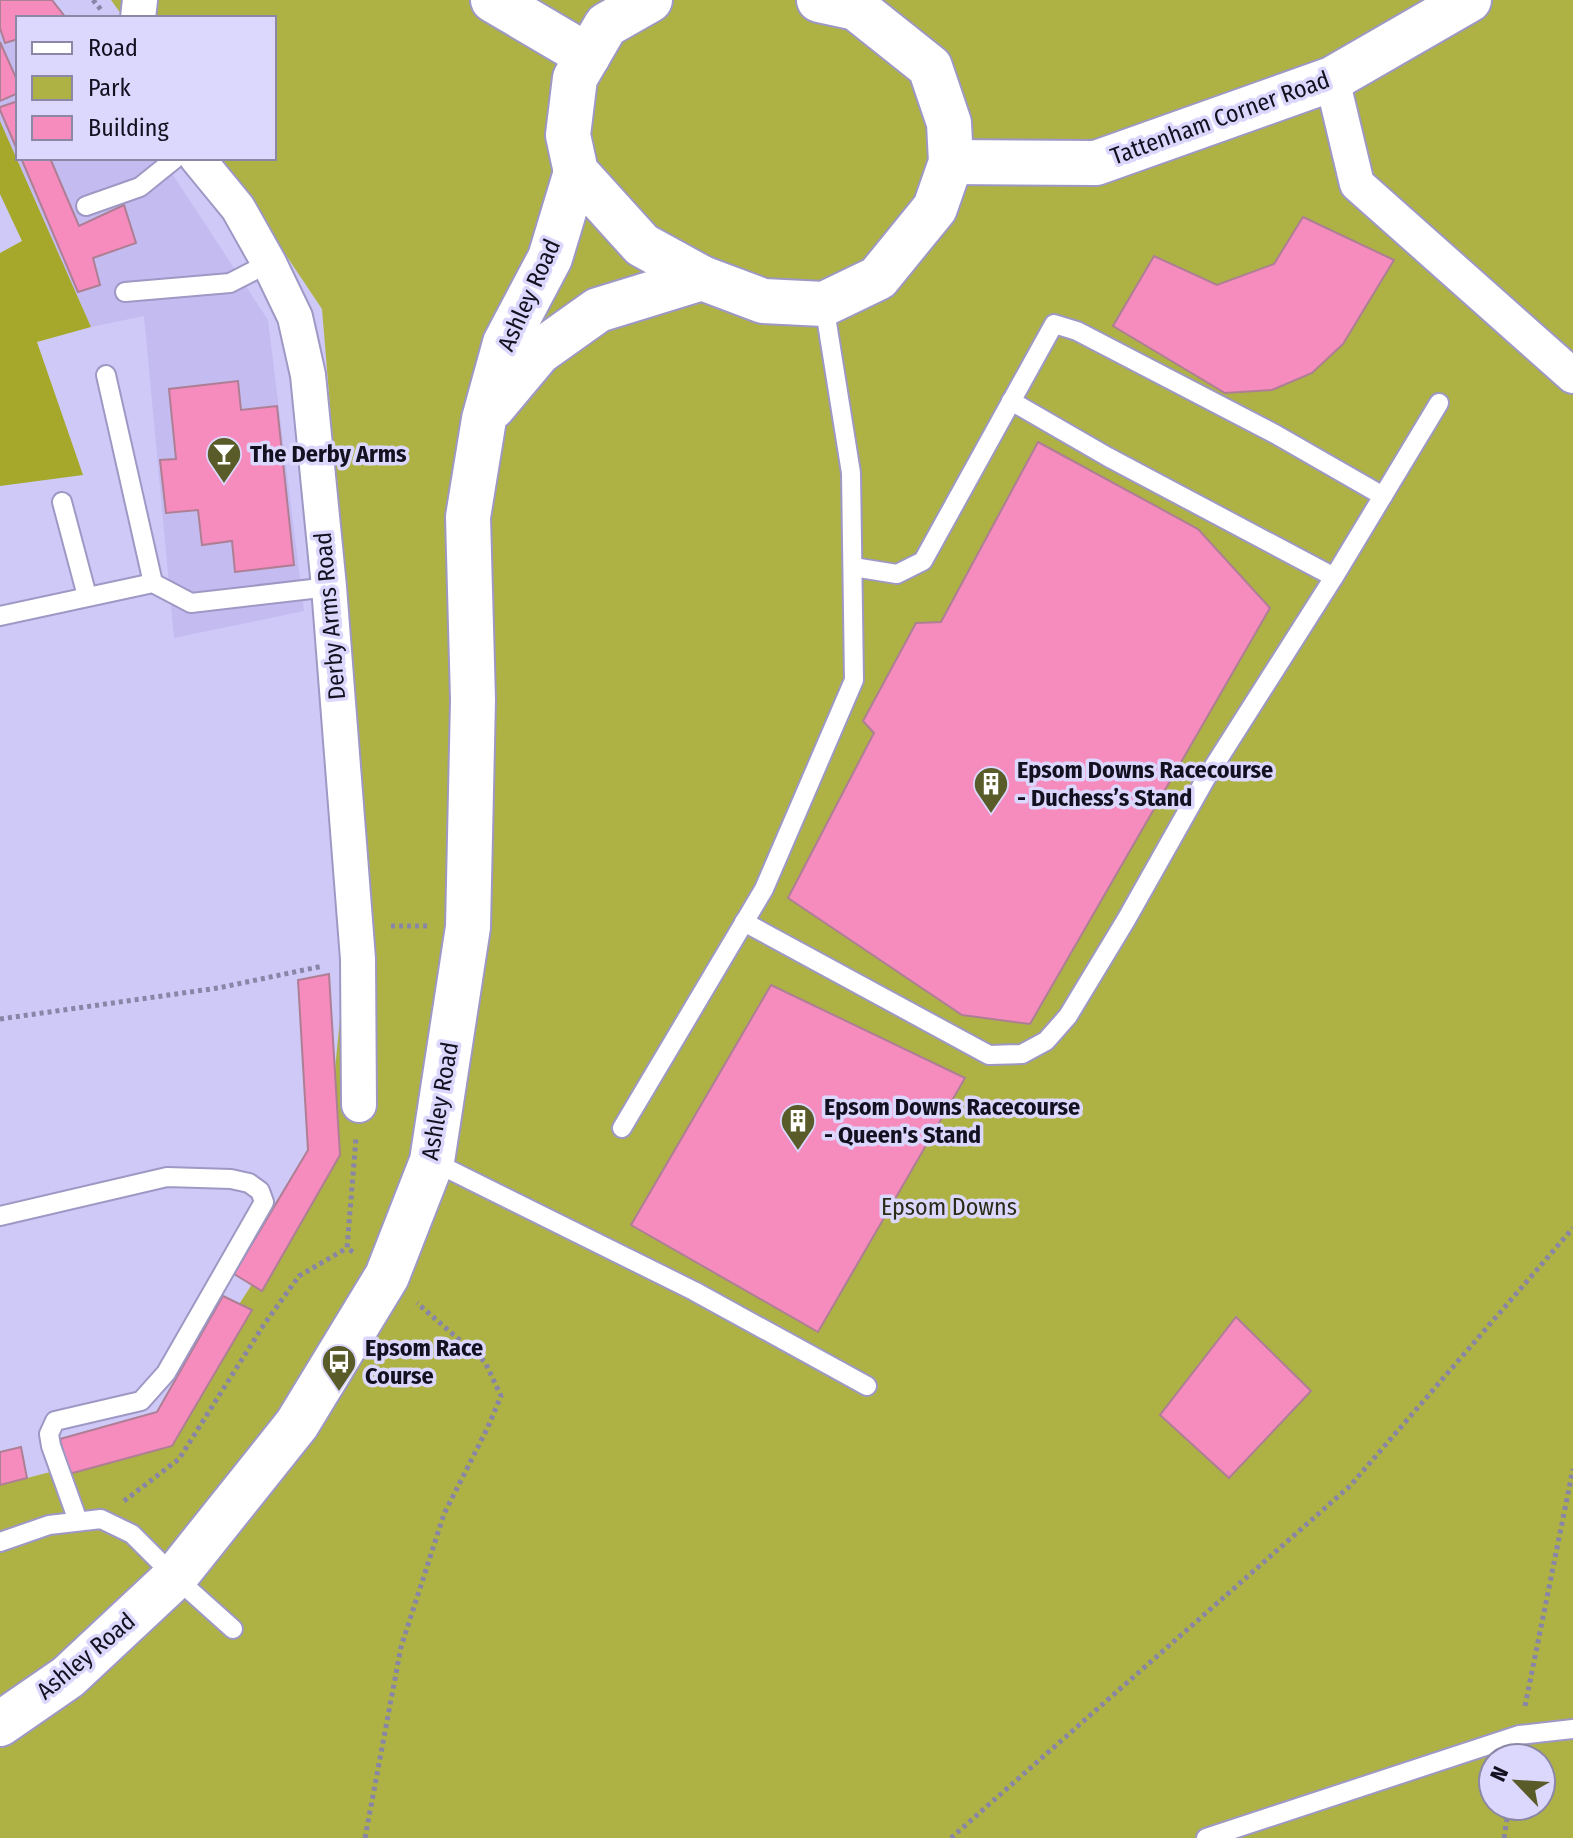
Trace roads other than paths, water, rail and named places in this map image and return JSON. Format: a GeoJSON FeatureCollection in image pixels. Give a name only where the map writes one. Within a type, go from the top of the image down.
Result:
{"type":"FeatureCollection","features":[{"type":"Feature","properties":{"kind":"main road"},"geometry":{"type":"LineString","coordinates":[[493,0],[588,56]]}},
{"type":"Feature","properties":{"kind":"main road"},"geometry":{"type":"LineString","coordinates":[[650,0],[606,25],[575,78],[568,135],[576,172],[642,245],[702,278],[763,301],[824,304],[878,278],[935,208],[951,162],[949,123],[930,67],[845,3]]}},
{"type":"Feature","properties":{"kind":"main road","name":"Tattenham Corner Road"},"geometry":{"type":"LineString","coordinates":[[951,162],[1096,163],[1332,79],[1469,0]]}},
{"type":"Feature","properties":{"kind":"main road","name":"Ashley Road"},"geometry":{"type":"LineString","coordinates":[[0,1724],[68,1677],[175,1577],[297,1424],[387,1276],[432,1161],[468,927],[473,700],[468,517],[484,419],[505,343],[550,258],[576,172]]}},
{"type":"Feature","properties":{"kind":"main road","name":"Ashley Road"},"geometry":{"type":"LineString","coordinates":[[484,419],[539,352],[598,310],[702,278]]}},
{"type":"Feature","properties":{"kind":"street"},"geometry":{"type":"LineString","coordinates":[[1332,79],[1357,184],[1573,376]]}},
{"type":"Feature","properties":{"kind":"street","name":"Derby Arms Road"},"geometry":{"type":"LineString","coordinates":[[199,160],[238,208],[269,263],[295,317],[308,375],[329,587],[358,959],[359,1105]]}},
{"type":"Feature","properties":{"kind":"lane"},"geometry":{"type":"LineString","coordinates":[[86,206],[140,187],[174,160]]}},
{"type":"Feature","properties":{"kind":"lane"},"geometry":{"type":"LineString","coordinates":[[125,292],[230,283],[269,263]]}},
{"type":"Feature","properties":{"kind":"lane"},"geometry":{"type":"LineString","coordinates":[[622,1128],[764,889],[854,680],[851,473],[824,304]]}},
{"type":"Feature","properties":{"kind":"lane"},"geometry":{"type":"LineString","coordinates":[[853,567],[897,574],[923,561],[1054,324],[1077,331],[1275,434],[1383,496]]}},
{"type":"Feature","properties":{"kind":"lane"},"geometry":{"type":"LineString","coordinates":[[106,375],[153,583]]}},
{"type":"Feature","properties":{"kind":"lane"},"geometry":{"type":"LineString","coordinates":[[1011,401],[1108,457],[1334,577]]}},
{"type":"Feature","properties":{"kind":"lane"},"geometry":{"type":"LineString","coordinates":[[744,922],[989,1055],[1022,1054],[1046,1041],[1068,1016],[1205,780],[1334,577],[1439,403]]}},
{"type":"Feature","properties":{"kind":"lane"},"geometry":{"type":"LineString","coordinates":[[62,502],[87,596]]}},
{"type":"Feature","properties":{"kind":"lane"},"geometry":{"type":"LineString","coordinates":[[0,616],[153,583],[191,603],[329,587]]}},
{"type":"Feature","properties":{"kind":"lane"},"geometry":{"type":"LineString","coordinates":[[432,1161],[694,1291],[867,1386]]}},
{"type":"Feature","properties":{"kind":"lane"},"geometry":{"type":"LineString","coordinates":[[0,1216],[167,1177],[231,1179],[249,1183],[260,1191],[264,1202],[166,1373],[150,1392],[141,1401],[55,1421],[49,1434],[51,1446],[78,1521]]}},
{"type":"Feature","properties":{"kind":"lane"},"geometry":{"type":"LineString","coordinates":[[0,1542],[49,1525],[101,1519],[132,1534],[233,1629]]}},
{"type":"Feature","properties":{"kind":"lane"},"geometry":{"type":"LineString","coordinates":[[1206,1838],[1519,1735],[1573,1729]]}},
{"type":"Feature","properties":{"kind":"place","name":"The Derby Arms"},"geometry":{"type":"Point","coordinates":[224,485]}},
{"type":"Feature","properties":{"kind":"place","name":"Epsom Downs Racecourse - Duchess’s Stand"},"geometry":{"type":"Point","coordinates":[991,815]}},
{"type":"Feature","properties":{"kind":"place","name":"Epsom Downs Racecourse - Queen's Stand"},"geometry":{"type":"Point","coordinates":[798,1152]}},
{"type":"Feature","properties":{"kind":"place","name":"Epsom Race Course"},"geometry":{"type":"Point","coordinates":[339,1393]}},
{"type":"Feature","properties":{"kind":"park label","name":"Epsom Downs"},"geometry":{"type":"Point","coordinates":[949,1207]}}]}
